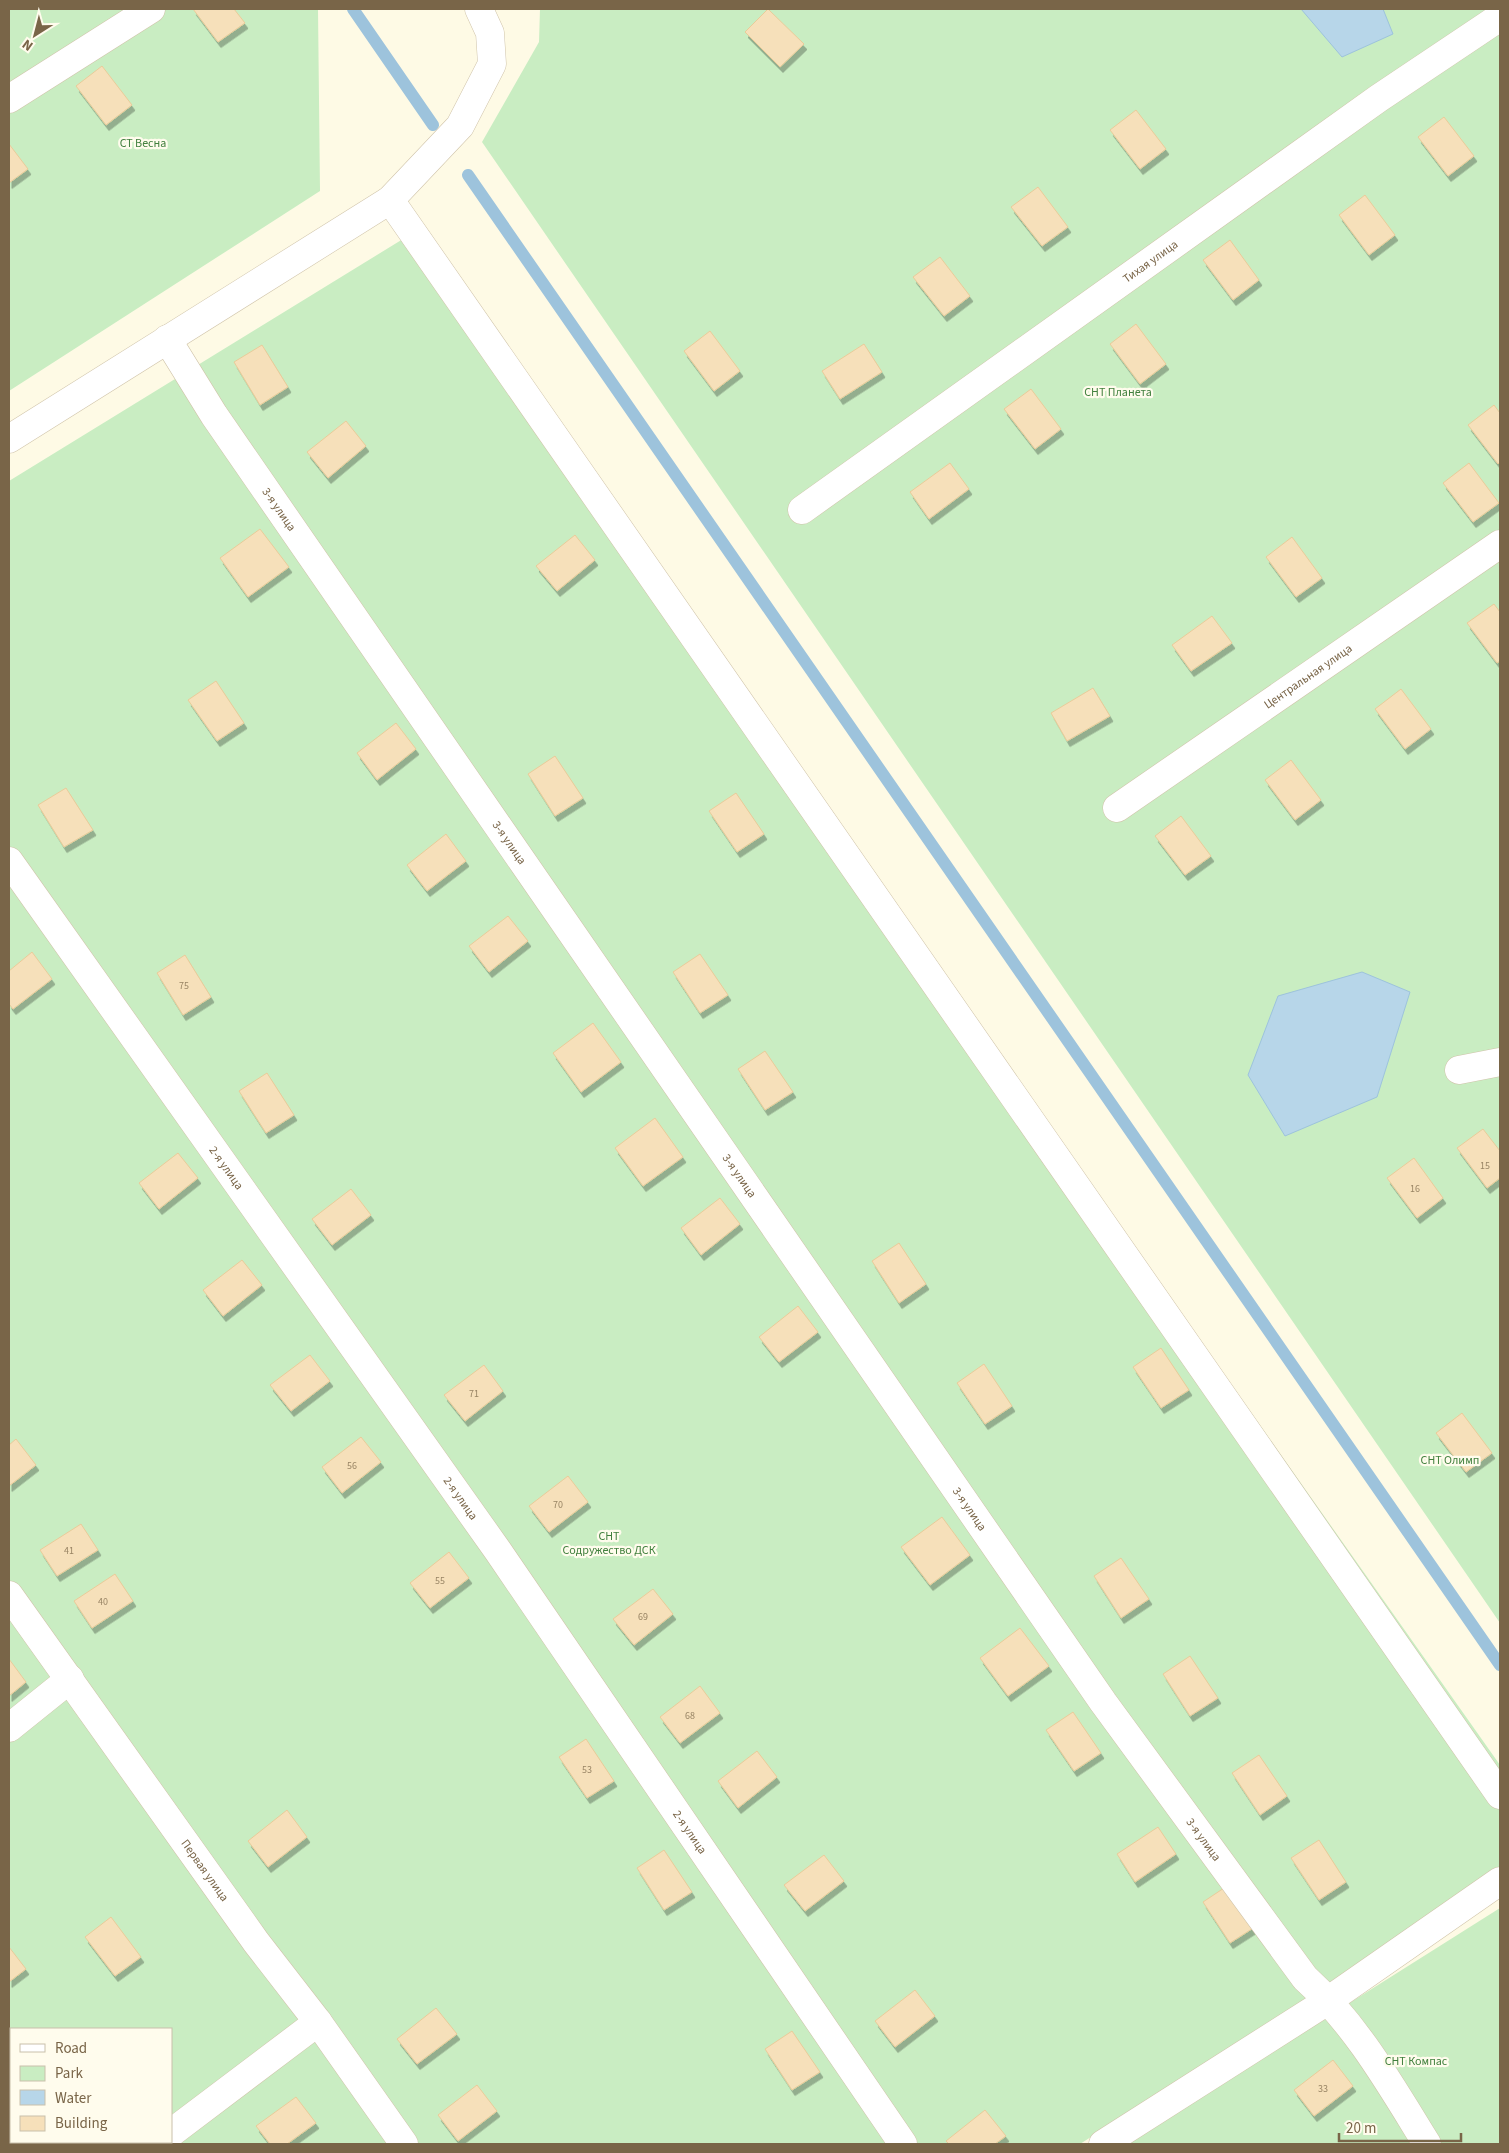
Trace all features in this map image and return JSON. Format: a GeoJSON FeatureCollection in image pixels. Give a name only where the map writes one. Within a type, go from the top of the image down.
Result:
{"type":"FeatureCollection","features":[{"type":"Feature","properties":{"kind":"street"},"geometry":{"type":"LineString","coordinates":[[9,99],[150,9]]}},
{"type":"Feature","properties":{"kind":"street"},"geometry":{"type":"LineString","coordinates":[[9,439],[390,200],[460,126],[492,64],[490,33],[479,9]]}},
{"type":"Feature","properties":{"kind":"street","name":"Тихая улица"},"geometry":{"type":"LineString","coordinates":[[802,510],[1379,98],[1500,17]]}},
{"type":"Feature","properties":{"kind":"street"},"geometry":{"type":"LineString","coordinates":[[390,200],[1500,1795]]}},
{"type":"Feature","properties":{"kind":"street","name":"3-я улица"},"geometry":{"type":"LineString","coordinates":[[167,339],[214,415],[1103,1702],[1304,1978],[1329,2000],[1374,2061],[1428,2144]]}},
{"type":"Feature","properties":{"kind":"street","name":"Центральная улица"},"geometry":{"type":"LineString","coordinates":[[1117,808],[1500,544]]}},
{"type":"Feature","properties":{"kind":"street","name":"2-я улица"},"geometry":{"type":"LineString","coordinates":[[9,861],[498,1551],[903,2144]]}},
{"type":"Feature","properties":{"kind":"street"},"geometry":{"type":"LineString","coordinates":[[1459,1070],[1500,1062]]}},
{"type":"Feature","properties":{"kind":"street","name":"Первая улица"},"geometry":{"type":"LineString","coordinates":[[9,1594],[256,1942],[318,2022],[404,2144]]}},
{"type":"Feature","properties":{"kind":"street"},"geometry":{"type":"LineString","coordinates":[[9,1728],[70,1679]]}},
{"type":"Feature","properties":{"kind":"street"},"geometry":{"type":"LineString","coordinates":[[1103,2144],[1329,2000],[1500,1881]]}},
{"type":"Feature","properties":{"kind":"street"},"geometry":{"type":"LineString","coordinates":[[172,2132],[318,2022]]}},
{"type":"Feature","properties":{"kind":"green space","name":"СТ Весна"},"geometry":{"type":"Polygon","coordinates":[[[9,9],[318,9],[320,191],[9,391],[9,9]]]}},
{"type":"Feature","properties":{"kind":"green space","name":"СНТ Планета"},"geometry":{"type":"Polygon","coordinates":[[[540,9],[1500,9],[1500,1623],[482,142],[539,42],[540,9]]]}},
{"type":"Feature","properties":{"kind":"green space","name":"СНТ Содружество ДСК"},"geometry":{"type":"Polygon","coordinates":[[[416,231],[1500,1765],[1500,1874],[1080,2144],[9,2144],[9,481],[416,231]]]}},
{"type":"Feature","properties":{"kind":"green space","name":"СНТ Компас"},"geometry":{"type":"Polygon","coordinates":[[[1500,1908],[1500,2144],[1126,2144],[1500,1908]]]}},
{"type":"Feature","properties":{"kind":"water"},"geometry":{"type":"Polygon","coordinates":[[[1301,9],[1383,9],[1393,34],[1342,57],[1301,9]]]}},
{"type":"Feature","properties":{"kind":"water"},"geometry":{"type":"Polygon","coordinates":[[[1362,972],[1410,992],[1377,1097],[1285,1136],[1248,1075],[1278,996],[1362,972]]]}},
{"type":"Feature","properties":{"kind":"building"},"geometry":{"type":"Polygon","coordinates":[[[193,9],[234,9],[245,23],[218,42],[193,9]]]}},
{"type":"Feature","properties":{"kind":"building"},"geometry":{"type":"Polygon","coordinates":[[[768,9],[804,44],[780,67],[745,32],[768,9]]]}},
{"type":"Feature","properties":{"kind":"building"},"geometry":{"type":"Polygon","coordinates":[[[102,66],[132,105],[106,125],[76,86],[102,66]]]}},
{"type":"Feature","properties":{"kind":"building"},"geometry":{"type":"Polygon","coordinates":[[[1136,110],[1166,149],[1140,169],[1110,130],[1136,110]]]}},
{"type":"Feature","properties":{"kind":"building"},"geometry":{"type":"Polygon","coordinates":[[[1444,117],[1474,156],[1448,176],[1418,137],[1444,117]]]}},
{"type":"Feature","properties":{"kind":"building"},"geometry":{"type":"Polygon","coordinates":[[[9,144],[28,169],[9,183],[9,144]]]}},
{"type":"Feature","properties":{"kind":"building"},"geometry":{"type":"Polygon","coordinates":[[[1038,187],[1068,227],[1042,246],[1011,207],[1038,187]]]}},
{"type":"Feature","properties":{"kind":"building"},"geometry":{"type":"Polygon","coordinates":[[[1365,195],[1395,235],[1369,255],[1339,215],[1365,195]]]}},
{"type":"Feature","properties":{"kind":"building"},"geometry":{"type":"Polygon","coordinates":[[[1230,240],[1259,280],[1233,300],[1203,260],[1230,240]]]}},
{"type":"Feature","properties":{"kind":"building"},"geometry":{"type":"Polygon","coordinates":[[[940,257],[970,296],[944,316],[913,277],[940,257]]]}},
{"type":"Feature","properties":{"kind":"building"},"geometry":{"type":"Polygon","coordinates":[[[1136,324],[1166,364],[1140,384],[1110,344],[1136,324]]]}},
{"type":"Feature","properties":{"kind":"building"},"geometry":{"type":"Polygon","coordinates":[[[710,331],[740,371],[714,391],[684,351],[710,331]]]}},
{"type":"Feature","properties":{"kind":"building"},"geometry":{"type":"Polygon","coordinates":[[[864,344],[882,372],[840,399],[822,371],[864,344]]]}},
{"type":"Feature","properties":{"kind":"building"},"geometry":{"type":"Polygon","coordinates":[[[262,345],[288,387],[260,405],[234,362],[262,345]]]}},
{"type":"Feature","properties":{"kind":"building"},"geometry":{"type":"Polygon","coordinates":[[[1031,389],[1061,429],[1035,449],[1004,409],[1031,389]]]}},
{"type":"Feature","properties":{"kind":"building"},"geometry":{"type":"Polygon","coordinates":[[[1494,405],[1500,413],[1500,462],[1498,464],[1468,425],[1494,405]]]}},
{"type":"Feature","properties":{"kind":"building"},"geometry":{"type":"Polygon","coordinates":[[[346,421],[366,446],[328,478],[307,452],[346,421]]]}},
{"type":"Feature","properties":{"kind":"building"},"geometry":{"type":"Polygon","coordinates":[[[950,463],[969,489],[929,519],[910,492],[950,463]]]}},
{"type":"Feature","properties":{"kind":"building"},"geometry":{"type":"Polygon","coordinates":[[[1469,463],[1499,503],[1473,522],[1443,483],[1469,463]]]}},
{"type":"Feature","properties":{"kind":"building"},"geometry":{"type":"Polygon","coordinates":[[[260,529],[289,567],[248,597],[220,558],[260,529]]]}},
{"type":"Feature","properties":{"kind":"building"},"geometry":{"type":"Polygon","coordinates":[[[575,535],[595,560],[557,591],[536,566],[575,535]]]}},
{"type":"Feature","properties":{"kind":"building"},"geometry":{"type":"Polygon","coordinates":[[[1292,537],[1322,578],[1296,597],[1266,557],[1292,537]]]}},
{"type":"Feature","properties":{"kind":"building"},"geometry":{"type":"Polygon","coordinates":[[[1494,604],[1500,612],[1500,661],[1497,663],[1467,623],[1494,604]]]}},
{"type":"Feature","properties":{"kind":"building"},"geometry":{"type":"Polygon","coordinates":[[[1212,616],[1232,643],[1191,671],[1172,645],[1212,616]]]}},
{"type":"Feature","properties":{"kind":"building"},"geometry":{"type":"Polygon","coordinates":[[[216,681],[244,723],[217,741],[188,700],[216,681]]]}},
{"type":"Feature","properties":{"kind":"building"},"geometry":{"type":"Polygon","coordinates":[[[1093,688],[1110,716],[1067,741],[1051,713],[1093,688]]]}},
{"type":"Feature","properties":{"kind":"building"},"geometry":{"type":"Polygon","coordinates":[[[1401,689],[1431,729],[1405,749],[1375,709],[1401,689]]]}},
{"type":"Feature","properties":{"kind":"building"},"geometry":{"type":"Polygon","coordinates":[[[396,723],[416,749],[377,780],[357,753],[396,723]]]}},
{"type":"Feature","properties":{"kind":"building"},"geometry":{"type":"Polygon","coordinates":[[[555,756],[583,798],[555,816],[528,774],[555,756]]]}},
{"type":"Feature","properties":{"kind":"building"},"geometry":{"type":"Polygon","coordinates":[[[1291,760],[1321,800],[1295,820],[1265,780],[1291,760]]]}},
{"type":"Feature","properties":{"kind":"building"},"geometry":{"type":"Polygon","coordinates":[[[66,788],[93,830],[64,847],[38,805],[66,788]]]}},
{"type":"Feature","properties":{"kind":"building"},"geometry":{"type":"Polygon","coordinates":[[[736,793],[764,834],[737,852],[709,811],[736,793]]]}},
{"type":"Feature","properties":{"kind":"building"},"geometry":{"type":"Polygon","coordinates":[[[1181,816],[1211,856],[1185,875],[1155,836],[1181,816]]]}},
{"type":"Feature","properties":{"kind":"building"},"geometry":{"type":"Polygon","coordinates":[[[446,834],[466,861],[427,891],[407,865],[446,834]]]}},
{"type":"Feature","properties":{"kind":"building"},"geometry":{"type":"Polygon","coordinates":[[[508,916],[528,941],[489,972],[469,946],[508,916]]]}},
{"type":"Feature","properties":{"kind":"building"},"geometry":{"type":"Polygon","coordinates":[[[32,952],[52,979],[13,1009],[9,1004],[9,971],[32,952]]]}},
{"type":"Feature","properties":{"kind":"building"},"geometry":{"type":"Polygon","coordinates":[[[700,954],[728,995],[700,1013],[673,972],[700,954]]]}},
{"type":"Feature","properties":{"kind":"building"},"geometry":{"type":"Polygon","coordinates":[[[185,955],[211,997],[183,1015],[157,973],[185,955]]]}},
{"type":"Feature","properties":{"kind":"building"},"geometry":{"type":"Polygon","coordinates":[[[593,1023],[621,1062],[581,1092],[553,1053],[593,1023]]]}},
{"type":"Feature","properties":{"kind":"building"},"geometry":{"type":"Polygon","coordinates":[[[765,1051],[793,1092],[765,1110],[738,1069],[765,1051]]]}},
{"type":"Feature","properties":{"kind":"building"},"geometry":{"type":"Polygon","coordinates":[[[267,1073],[294,1115],[266,1133],[239,1091],[267,1073]]]}},
{"type":"Feature","properties":{"kind":"building"},"geometry":{"type":"Polygon","coordinates":[[[655,1118],[683,1157],[643,1186],[615,1148],[655,1118]]]}},
{"type":"Feature","properties":{"kind":"building"},"geometry":{"type":"Polygon","coordinates":[[[1483,1129],[1500,1151],[1500,1178],[1487,1188],[1457,1148],[1483,1129]]]}},
{"type":"Feature","properties":{"kind":"building"},"geometry":{"type":"Polygon","coordinates":[[[178,1153],[198,1178],[159,1209],[139,1183],[178,1153]]]}},
{"type":"Feature","properties":{"kind":"building"},"geometry":{"type":"Polygon","coordinates":[[[1414,1158],[1443,1198],[1417,1218],[1387,1178],[1414,1158]]]}},
{"type":"Feature","properties":{"kind":"building"},"geometry":{"type":"Polygon","coordinates":[[[351,1189],[371,1215],[332,1245],[312,1219],[351,1189]]]}},
{"type":"Feature","properties":{"kind":"building"},"geometry":{"type":"Polygon","coordinates":[[[720,1198],[740,1224],[701,1255],[681,1228],[720,1198]]]}},
{"type":"Feature","properties":{"kind":"building"},"geometry":{"type":"Polygon","coordinates":[[[899,1243],[926,1284],[899,1303],[872,1261],[899,1243]]]}},
{"type":"Feature","properties":{"kind":"building"},"geometry":{"type":"Polygon","coordinates":[[[242,1260],[262,1285],[223,1316],[203,1290],[242,1260]]]}},
{"type":"Feature","properties":{"kind":"building"},"geometry":{"type":"Polygon","coordinates":[[[798,1306],[818,1332],[779,1362],[759,1337],[798,1306]]]}},
{"type":"Feature","properties":{"kind":"building"},"geometry":{"type":"Polygon","coordinates":[[[1161,1348],[1189,1390],[1161,1408],[1133,1367],[1161,1348]]]}},
{"type":"Feature","properties":{"kind":"building"},"geometry":{"type":"Polygon","coordinates":[[[310,1355],[330,1381],[291,1411],[270,1385],[310,1355]]]}},
{"type":"Feature","properties":{"kind":"building"},"geometry":{"type":"Polygon","coordinates":[[[984,1364],[1012,1406],[985,1424],[957,1383],[984,1364]]]}},
{"type":"Feature","properties":{"kind":"building"},"geometry":{"type":"Polygon","coordinates":[[[484,1365],[503,1391],[465,1421],[444,1395],[484,1365]]]}},
{"type":"Feature","properties":{"kind":"building"},"geometry":{"type":"Polygon","coordinates":[[[1462,1413],[1492,1453],[1466,1472],[1436,1433],[1462,1413]]]}},
{"type":"Feature","properties":{"kind":"building"},"geometry":{"type":"Polygon","coordinates":[[[361,1437],[381,1462],[342,1493],[322,1467],[361,1437]]]}},
{"type":"Feature","properties":{"kind":"building"},"geometry":{"type":"Polygon","coordinates":[[[16,1439],[36,1465],[9,1486],[9,1445],[16,1439]]]}},
{"type":"Feature","properties":{"kind":"building"},"geometry":{"type":"Polygon","coordinates":[[[568,1476],[588,1502],[549,1532],[529,1506],[568,1476]]]}},
{"type":"Feature","properties":{"kind":"building"},"geometry":{"type":"Polygon","coordinates":[[[942,1517],[970,1555],[930,1585],[901,1547],[942,1517]]]}},
{"type":"Feature","properties":{"kind":"building"},"geometry":{"type":"Polygon","coordinates":[[[81,1524],[98,1550],[57,1576],[40,1550],[81,1524]]]}},
{"type":"Feature","properties":{"kind":"building"},"geometry":{"type":"Polygon","coordinates":[[[449,1552],[469,1578],[430,1608],[410,1583],[449,1552]]]}},
{"type":"Feature","properties":{"kind":"building"},"geometry":{"type":"Polygon","coordinates":[[[1121,1558],[1149,1599],[1121,1618],[1094,1576],[1121,1558]]]}},
{"type":"Feature","properties":{"kind":"building"},"geometry":{"type":"Polygon","coordinates":[[[115,1574],[133,1601],[92,1628],[74,1601],[115,1574]]]}},
{"type":"Feature","properties":{"kind":"building"},"geometry":{"type":"Polygon","coordinates":[[[653,1589],[673,1614],[634,1645],[613,1619],[653,1589]]]}},
{"type":"Feature","properties":{"kind":"building"},"geometry":{"type":"Polygon","coordinates":[[[1020,1628],[1049,1666],[1008,1696],[980,1658],[1020,1628]]]}},
{"type":"Feature","properties":{"kind":"building"},"geometry":{"type":"Polygon","coordinates":[[[1190,1656],[1218,1698],[1190,1716],[1163,1674],[1190,1656]]]}},
{"type":"Feature","properties":{"kind":"building"},"geometry":{"type":"Polygon","coordinates":[[[9,1659],[26,1682],[9,1696],[9,1659]]]}},
{"type":"Feature","properties":{"kind":"building"},"geometry":{"type":"Polygon","coordinates":[[[700,1686],[720,1713],[680,1743],[660,1717],[700,1686]]]}},
{"type":"Feature","properties":{"kind":"building"},"geometry":{"type":"Polygon","coordinates":[[[1073,1712],[1101,1753],[1074,1771],[1046,1730],[1073,1712]]]}},
{"type":"Feature","properties":{"kind":"building"},"geometry":{"type":"Polygon","coordinates":[[[586,1739],[614,1781],[587,1798],[559,1757],[586,1739]]]}},
{"type":"Feature","properties":{"kind":"building"},"geometry":{"type":"Polygon","coordinates":[[[757,1751],[777,1777],[738,1808],[718,1781],[757,1751]]]}},
{"type":"Feature","properties":{"kind":"building"},"geometry":{"type":"Polygon","coordinates":[[[1259,1755],[1287,1796],[1260,1815],[1232,1773],[1259,1755]]]}},
{"type":"Feature","properties":{"kind":"building"},"geometry":{"type":"Polygon","coordinates":[[[287,1810],[307,1837],[268,1867],[248,1841],[287,1810]]]}},
{"type":"Feature","properties":{"kind":"building"},"geometry":{"type":"Polygon","coordinates":[[[1158,1827],[1176,1854],[1135,1882],[1117,1854],[1158,1827]]]}},
{"type":"Feature","properties":{"kind":"building"},"geometry":{"type":"Polygon","coordinates":[[[1319,1840],[1346,1882],[1319,1900],[1291,1858],[1319,1840]]]}},
{"type":"Feature","properties":{"kind":"building"},"geometry":{"type":"Polygon","coordinates":[[[664,1850],[692,1892],[664,1910],[637,1868],[664,1850]]]}},
{"type":"Feature","properties":{"kind":"building"},"geometry":{"type":"Polygon","coordinates":[[[824,1855],[844,1881],[805,1911],[784,1885],[824,1855]]]}},
{"type":"Feature","properties":{"kind":"building"},"geometry":{"type":"Polygon","coordinates":[[[1230,1884],[1258,1925],[1230,1943],[1203,1902],[1230,1884]]]}},
{"type":"Feature","properties":{"kind":"building"},"geometry":{"type":"Polygon","coordinates":[[[111,1917],[141,1957],[115,1976],[85,1937],[111,1917]]]}},
{"type":"Feature","properties":{"kind":"building"},"geometry":{"type":"Polygon","coordinates":[[[9,1947],[26,1969],[9,1982],[9,1947]]]}},
{"type":"Feature","properties":{"kind":"building"},"geometry":{"type":"Polygon","coordinates":[[[915,1990],[935,2016],[895,2047],[875,2021],[915,1990]]]}},
{"type":"Feature","properties":{"kind":"building"},"geometry":{"type":"Polygon","coordinates":[[[436,2008],[457,2034],[417,2064],[397,2039],[436,2008]]]}},
{"type":"Feature","properties":{"kind":"building"},"geometry":{"type":"Polygon","coordinates":[[[792,2031],[820,2072],[792,2090],[765,2049],[792,2031]]]}},
{"type":"Feature","properties":{"kind":"building"},"geometry":{"type":"Polygon","coordinates":[[[1333,2060],[1353,2086],[1314,2116],[1294,2090],[1333,2060]]]}},
{"type":"Feature","properties":{"kind":"building"},"geometry":{"type":"Polygon","coordinates":[[[477,2085],[497,2111],[458,2141],[438,2115],[477,2085]]]}},
{"type":"Feature","properties":{"kind":"building"},"geometry":{"type":"Polygon","coordinates":[[[296,2097],[316,2123],[287,2144],[270,2144],[256,2126],[296,2097]]]}},
{"type":"Feature","properties":{"kind":"building"},"geometry":{"type":"Polygon","coordinates":[[[985,2110],[1006,2136],[995,2144],[949,2144],[946,2141],[985,2110]]]}},
{"type":"Feature","properties":{"kind":"waterway"},"geometry":{"type":"LineString","coordinates":[[353,9],[433,125]]}},
{"type":"Feature","properties":{"kind":"waterway"},"geometry":{"type":"LineString","coordinates":[[468,175],[1500,1665]]}},
{"type":"Feature","properties":{"kind":"park label","name":"СНТ Олимп"},"geometry":{"type":"Point","coordinates":[1450,1460]}}]}
